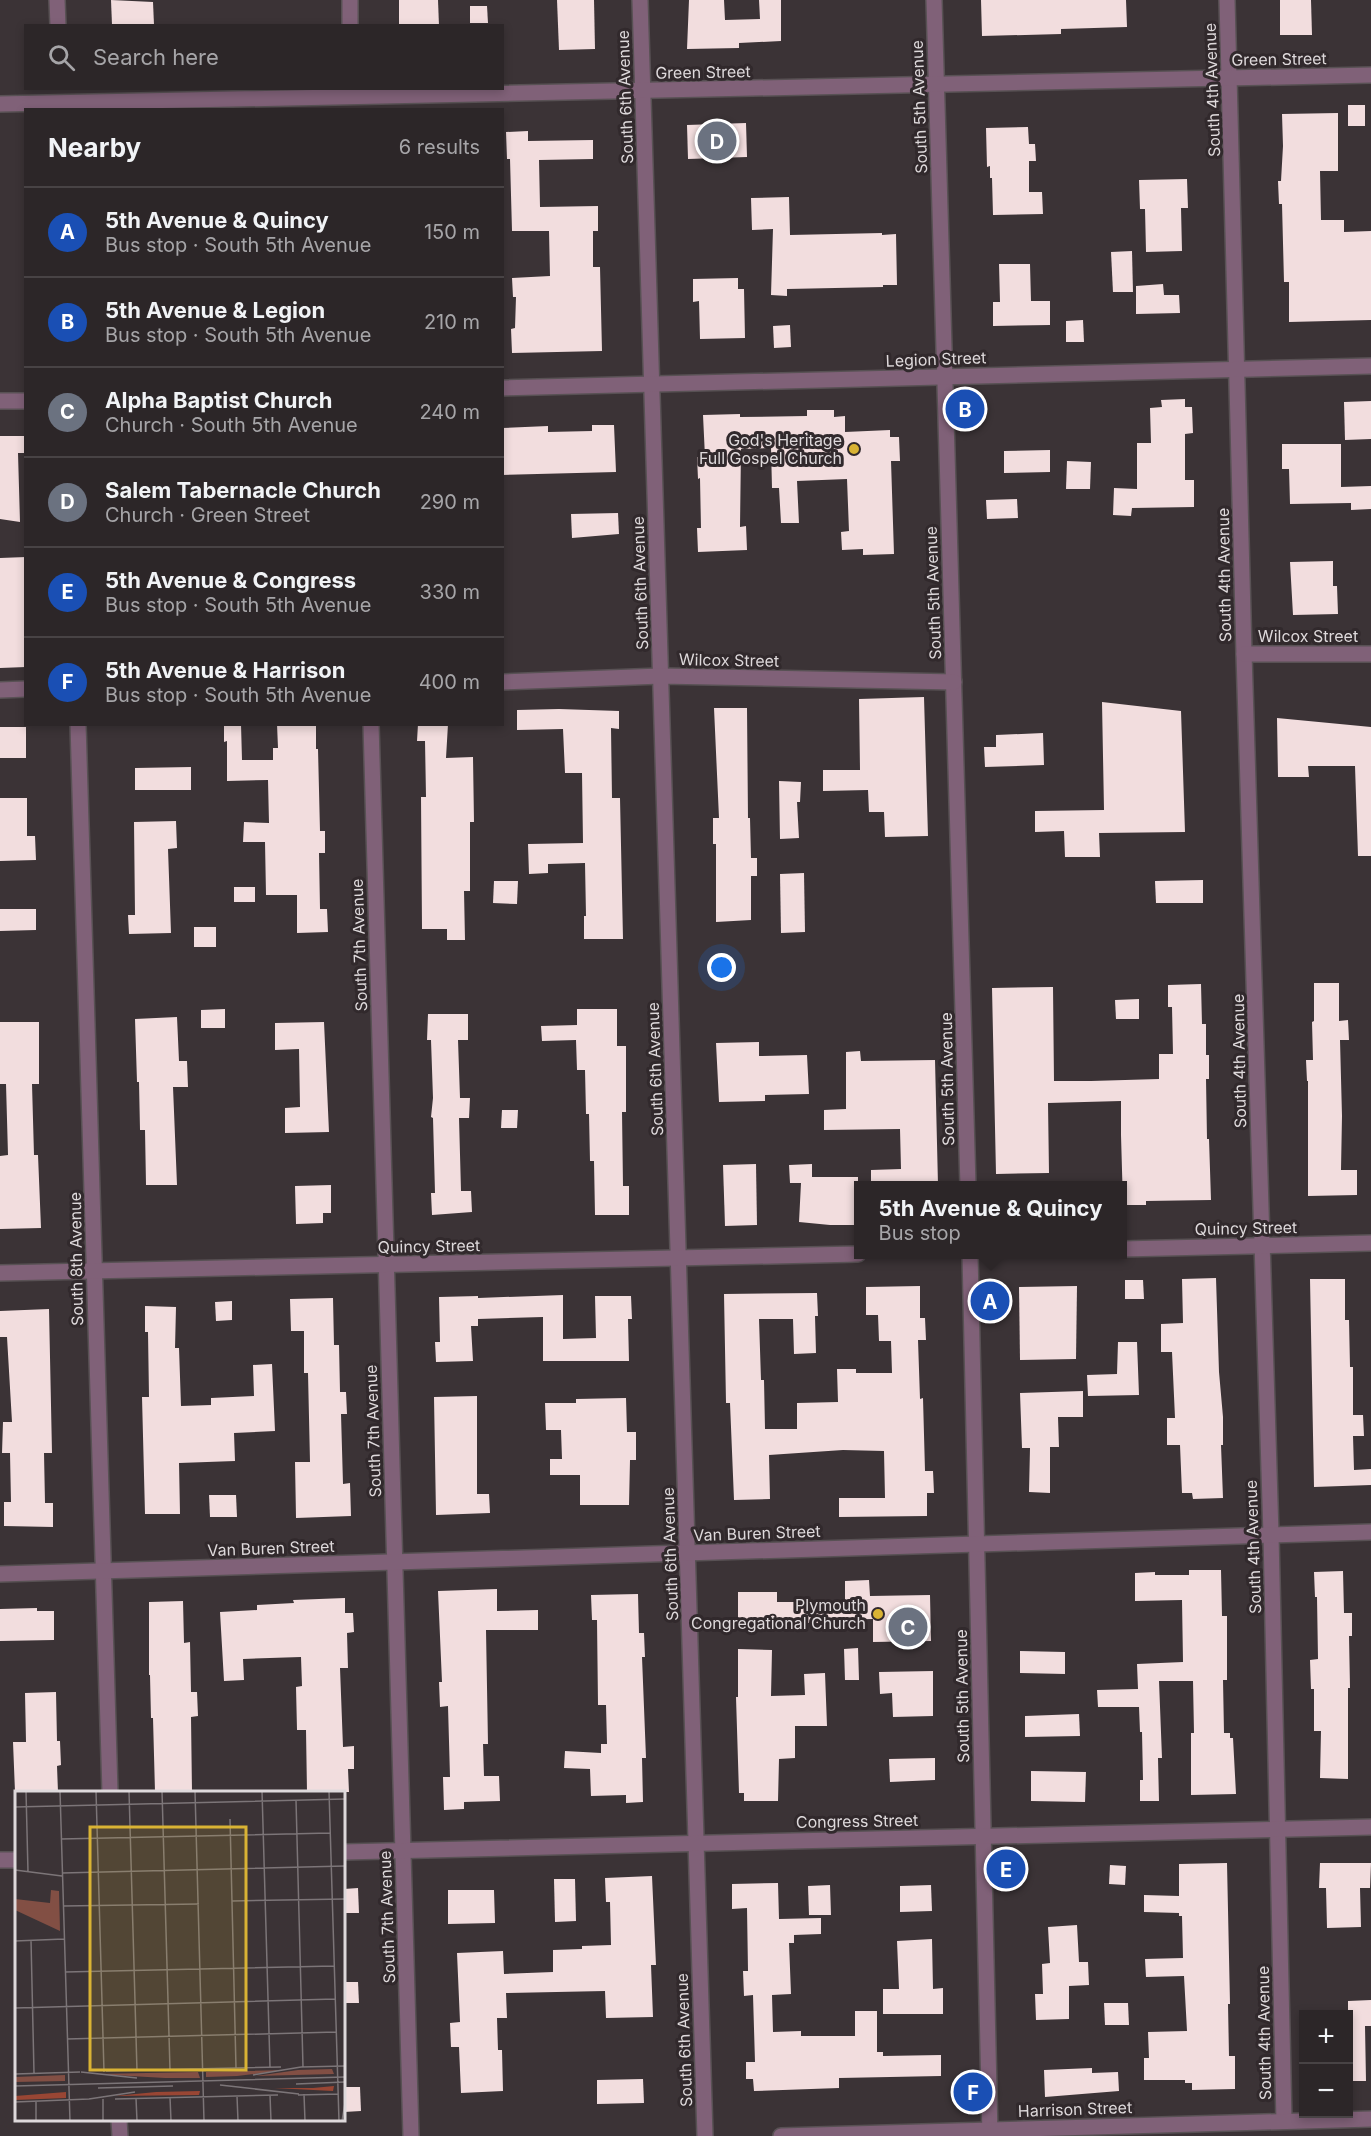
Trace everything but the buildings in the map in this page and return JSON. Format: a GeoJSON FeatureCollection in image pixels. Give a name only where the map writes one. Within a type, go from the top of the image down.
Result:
{"type":"FeatureCollection","features":[{"type":"Feature","properties":{"kind":"street"},"geometry":{"type":"LineString","coordinates":[[57,0],[58,24]]}},
{"type":"Feature","properties":{"kind":"street"},"geometry":{"type":"LineString","coordinates":[[350,0],[350,24]]}},
{"type":"Feature","properties":{"kind":"street","name":"South 6th Avenue"},"geometry":{"type":"LineString","coordinates":[[640,0],[705,2136]]}},
{"type":"Feature","properties":{"kind":"street","name":"South 5th Avenue"},"geometry":{"type":"LineString","coordinates":[[933,0],[968,1181]]}},
{"type":"Feature","properties":{"kind":"street","name":"South 4th Avenue"},"geometry":{"type":"LineString","coordinates":[[1227,0],[1271,1535],[1284,2121]]}},
{"type":"Feature","properties":{"kind":"street","name":"Green Street"},"geometry":{"type":"LineString","coordinates":[[0,104],[60,100],[352,98],[1371,75]]}},
{"type":"Feature","properties":{"kind":"street","name":"Legion Street"},"geometry":{"type":"LineString","coordinates":[[504,388],[1371,366]]}},
{"type":"Feature","properties":{"kind":"street"},"geometry":{"type":"LineString","coordinates":[[0,401],[24,401]]}},
{"type":"Feature","properties":{"kind":"street","name":"Wilcox Street"},"geometry":{"type":"LineString","coordinates":[[1244,654],[1371,654]]}},
{"type":"Feature","properties":{"kind":"street","name":"Wilcox Street"},"geometry":{"type":"LineString","coordinates":[[504,682],[661,676],[954,682]]}},
{"type":"Feature","properties":{"kind":"street"},"geometry":{"type":"LineString","coordinates":[[0,690],[24,689]]}},
{"type":"Feature","properties":{"kind":"street","name":"South 8th Avenue"},"geometry":{"type":"LineString","coordinates":[[78,726],[110,1791]]}},
{"type":"Feature","properties":{"kind":"street","name":"South 7th Avenue"},"geometry":{"type":"LineString","coordinates":[[371,726],[411,2136]]}},
{"type":"Feature","properties":{"kind":"street","name":"Quincy Street"},"geometry":{"type":"LineString","coordinates":[[1127,1249],[1371,1243]]}},
{"type":"Feature","properties":{"kind":"street","name":"Quincy Street"},"geometry":{"type":"LineString","coordinates":[[0,1273],[854,1254]]}},
{"type":"Feature","properties":{"kind":"street","name":"South 5th Avenue"},"geometry":{"type":"LineString","coordinates":[[969,1259],[990,2133]]}},
{"type":"Feature","properties":{"kind":"street","name":"Van Buren Street"},"geometry":{"type":"LineString","coordinates":[[0,1574],[1371,1532]]}},
{"type":"Feature","properties":{"kind":"street","name":"Congress Street"},"geometry":{"type":"LineString","coordinates":[[345,1852],[1371,1827]]}},
{"type":"Feature","properties":{"kind":"street","name":"Harrison Street"},"geometry":{"type":"LineString","coordinates":[[781,2136],[990,2133],[1284,2121],[1371,2120]]}},
{"type":"Feature","properties":{"kind":"street"},"geometry":{"type":"LineString","coordinates":[[119,2121],[120,2136]]}},
{"type":"Feature","properties":{"kind":"place","name":"Salem Tabernacle Church"},"geometry":{"type":"Point","coordinates":[717,141]}},
{"type":"Feature","properties":{"kind":"place","name":"5th Avenue & Legion"},"geometry":{"type":"Point","coordinates":[965,409]}},
{"type":"Feature","properties":{"kind":"place","name":"God's Heritage Full Gospel Church"},"geometry":{"type":"Point","coordinates":[854,449]}},
{"type":"Feature","properties":{"kind":"place","name":"5th Avenue & Quincy"},"geometry":{"type":"Point","coordinates":[990,1301]}},
{"type":"Feature","properties":{"kind":"place","name":"Plymouth Congregational Church"},"geometry":{"type":"Point","coordinates":[878,1614]}},
{"type":"Feature","properties":{"kind":"place","name":"Alpha Baptist Church"},"geometry":{"type":"Point","coordinates":[908,1627]}},
{"type":"Feature","properties":{"kind":"place","name":"5th Avenue & Congress"},"geometry":{"type":"Point","coordinates":[1006,1869]}},
{"type":"Feature","properties":{"kind":"place","name":"5th Avenue & Harrison"},"geometry":{"type":"Point","coordinates":[973,2092]}}]}
